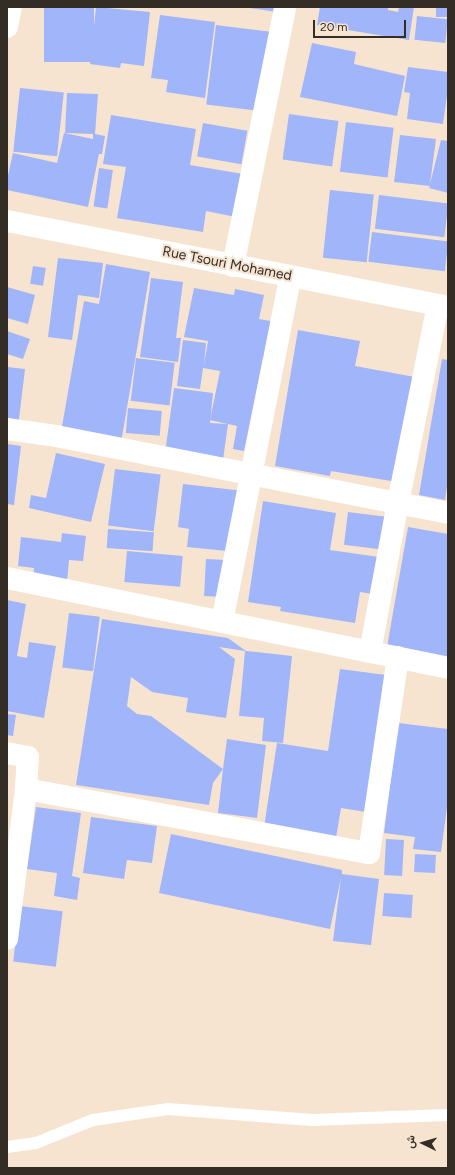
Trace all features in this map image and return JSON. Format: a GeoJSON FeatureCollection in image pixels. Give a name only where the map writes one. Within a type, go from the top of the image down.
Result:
{"type":"FeatureCollection","features":[{"type":"Feature","properties":{"kind":"street"},"geometry":{"type":"LineString","coordinates":[[7,27],[11,7]]}},
{"type":"Feature","properties":{"kind":"street"},"geometry":{"type":"LineString","coordinates":[[233,266],[285,7]]}},
{"type":"Feature","properties":{"kind":"street","name":"Rue Tsouri Mohamed"},"geometry":{"type":"LineString","coordinates":[[7,221],[443,306]]}},
{"type":"Feature","properties":{"kind":"street"},"geometry":{"type":"LineString","coordinates":[[222,622],[290,277]]}},
{"type":"Feature","properties":{"kind":"street"},"geometry":{"type":"LineString","coordinates":[[370,652],[398,503],[443,306]]}},
{"type":"Feature","properties":{"kind":"street"},"geometry":{"type":"LineString","coordinates":[[7,429],[56,436],[448,513]]}},
{"type":"Feature","properties":{"kind":"street"},"geometry":{"type":"LineString","coordinates":[[7,578],[448,668]]}},
{"type":"Feature","properties":{"kind":"street"},"geometry":{"type":"LineString","coordinates":[[26,789],[369,854],[398,658]]}},
{"type":"Feature","properties":{"kind":"street"},"geometry":{"type":"LineString","coordinates":[[7,753],[28,757],[26,789],[7,940]]}},
{"type":"Feature","properties":{"kind":"lane"},"geometry":{"type":"LineString","coordinates":[[7,1147],[36,1143],[92,1120],[168,1110],[312,1120],[448,1115]]}},
{"type":"Feature","properties":{"kind":"building"},"geometry":{"type":"Polygon","coordinates":[[[44,7],[94,7],[94,62],[44,62],[44,7]]]}},
{"type":"Feature","properties":{"kind":"building"},"geometry":{"type":"Polygon","coordinates":[[[96,7],[150,12],[144,66],[121,63],[120,68],[90,64],[96,7]]]}},
{"type":"Feature","properties":{"kind":"building"},"geometry":{"type":"Polygon","coordinates":[[[244,7],[276,7],[276,12],[244,7]]]}},
{"type":"Feature","properties":{"kind":"building"},"geometry":{"type":"Polygon","coordinates":[[[320,7],[388,7],[388,10],[398,12],[399,7],[414,7],[409,40],[317,25],[320,7]]]}},
{"type":"Feature","properties":{"kind":"building"},"geometry":{"type":"Polygon","coordinates":[[[436,7],[448,7],[448,17],[436,17],[436,7]]]}},
{"type":"Feature","properties":{"kind":"building"},"geometry":{"type":"Polygon","coordinates":[[[160,15],[215,22],[205,98],[166,92],[168,80],[151,78],[160,15]]]}},
{"type":"Feature","properties":{"kind":"building"},"geometry":{"type":"Polygon","coordinates":[[[417,16],[448,19],[445,43],[414,40],[417,16]]]}},
{"type":"Feature","properties":{"kind":"building"},"geometry":{"type":"Polygon","coordinates":[[[216,25],[273,32],[263,111],[206,104],[216,25]]]}},
{"type":"Feature","properties":{"kind":"building"},"geometry":{"type":"Polygon","coordinates":[[[312,43],[356,52],[354,64],[405,76],[397,116],[300,97],[312,43]]]}},
{"type":"Feature","properties":{"kind":"building"},"geometry":{"type":"Polygon","coordinates":[[[408,67],[448,72],[448,88],[443,124],[407,119],[410,93],[404,92],[408,67]]]}},
{"type":"Feature","properties":{"kind":"building"},"geometry":{"type":"Polygon","coordinates":[[[20,88],[64,93],[57,156],[13,152],[20,88]]]}},
{"type":"Feature","properties":{"kind":"building"},"geometry":{"type":"Polygon","coordinates":[[[67,93],[98,94],[95,134],[105,136],[102,154],[99,154],[88,207],[7,190],[7,180],[13,153],[57,163],[64,133],[93,139],[93,134],[65,133],[67,93]]]}},
{"type":"Feature","properties":{"kind":"building"},"geometry":{"type":"Polygon","coordinates":[[[289,114],[339,121],[332,167],[283,160],[289,114]]]}},
{"type":"Feature","properties":{"kind":"building"},"geometry":{"type":"Polygon","coordinates":[[[111,115],[196,129],[190,165],[243,174],[236,217],[206,211],[203,232],[117,218],[126,167],[103,164],[111,115]]]}},
{"type":"Feature","properties":{"kind":"building"},"geometry":{"type":"Polygon","coordinates":[[[346,122],[394,128],[388,177],[340,172],[346,122]]]}},
{"type":"Feature","properties":{"kind":"building"},"geometry":{"type":"Polygon","coordinates":[[[203,123],[247,131],[241,164],[197,156],[203,123]]]}},
{"type":"Feature","properties":{"kind":"building"},"geometry":{"type":"Polygon","coordinates":[[[400,135],[436,139],[430,184],[441,140],[448,141],[448,193],[429,188],[430,186],[394,182],[400,135]]]}},
{"type":"Feature","properties":{"kind":"building"},"geometry":{"type":"Polygon","coordinates":[[[99,168],[113,170],[107,209],[94,207],[99,168]]]}},
{"type":"Feature","properties":{"kind":"building"},"geometry":{"type":"Polygon","coordinates":[[[330,190],[374,195],[367,262],[323,258],[330,190]]]}},
{"type":"Feature","properties":{"kind":"building"},"geometry":{"type":"Polygon","coordinates":[[[379,195],[448,203],[444,237],[375,229],[379,195]]]}},
{"type":"Feature","properties":{"kind":"building"},"geometry":{"type":"Polygon","coordinates":[[[372,232],[448,241],[445,271],[368,262],[372,232]]]}},
{"type":"Feature","properties":{"kind":"building"},"geometry":{"type":"Polygon","coordinates":[[[58,258],[103,263],[99,298],[78,295],[72,340],[48,337],[58,258]]]}},
{"type":"Feature","properties":{"kind":"building"},"geometry":{"type":"Polygon","coordinates":[[[106,264],[150,272],[121,443],[61,432],[84,301],[99,304],[106,264]]]}},
{"type":"Feature","properties":{"kind":"building"},"geometry":{"type":"Polygon","coordinates":[[[33,266],[46,268],[43,286],[30,284],[33,266]]]}},
{"type":"Feature","properties":{"kind":"building"},"geometry":{"type":"Polygon","coordinates":[[[151,278],[183,282],[176,338],[181,338],[178,362],[140,357],[151,278]]]}},
{"type":"Feature","properties":{"kind":"building"},"geometry":{"type":"Polygon","coordinates":[[[7,287],[35,295],[28,324],[7,318],[7,287]]]}},
{"type":"Feature","properties":{"kind":"building"},"geometry":{"type":"Polygon","coordinates":[[[194,288],[234,295],[235,289],[264,295],[259,319],[276,322],[268,359],[263,358],[244,451],[233,449],[237,426],[210,420],[220,371],[203,368],[200,389],[177,386],[183,340],[206,343],[204,365],[208,341],[184,337],[194,288]]]}},
{"type":"Feature","properties":{"kind":"building"},"geometry":{"type":"Polygon","coordinates":[[[298,330],[360,341],[355,366],[415,377],[397,482],[331,471],[330,476],[275,466],[298,330]]]}},
{"type":"Feature","properties":{"kind":"building"},"geometry":{"type":"Polygon","coordinates":[[[7,331],[30,339],[23,359],[7,354],[7,331]]]}},
{"type":"Feature","properties":{"kind":"building"},"geometry":{"type":"Polygon","coordinates":[[[136,358],[175,363],[169,405],[131,401],[136,358]]]}},
{"type":"Feature","properties":{"kind":"building"},"geometry":{"type":"Polygon","coordinates":[[[442,359],[448,360],[448,479],[445,500],[419,495],[442,359]]]}},
{"type":"Feature","properties":{"kind":"building"},"geometry":{"type":"Polygon","coordinates":[[[7,367],[25,369],[18,427],[7,426],[7,367]]]}},
{"type":"Feature","properties":{"kind":"building"},"geometry":{"type":"Polygon","coordinates":[[[174,388],[213,393],[210,423],[228,424],[223,460],[165,453],[174,388]]]}},
{"type":"Feature","properties":{"kind":"building"},"geometry":{"type":"Polygon","coordinates":[[[128,408],[162,411],[160,436],[126,433],[128,408]]]}},
{"type":"Feature","properties":{"kind":"building"},"geometry":{"type":"Polygon","coordinates":[[[7,444],[21,446],[14,505],[7,504],[7,444]]]}},
{"type":"Feature","properties":{"kind":"building"},"geometry":{"type":"Polygon","coordinates":[[[56,453],[105,464],[91,522],[29,508],[31,495],[46,498],[56,453]]]}},
{"type":"Feature","properties":{"kind":"building"},"geometry":{"type":"Polygon","coordinates":[[[115,469],[161,475],[154,531],[108,526],[115,469]]]}},
{"type":"Feature","properties":{"kind":"building"},"geometry":{"type":"Polygon","coordinates":[[[183,484],[244,491],[237,552],[187,547],[189,529],[178,527],[183,484]]]}},
{"type":"Feature","properties":{"kind":"building"},"geometry":{"type":"Polygon","coordinates":[[[263,501],[336,513],[330,550],[379,557],[373,594],[360,592],[355,623],[280,611],[281,607],[248,602],[263,501]]]}},
{"type":"Feature","properties":{"kind":"building"},"geometry":{"type":"Polygon","coordinates":[[[348,512],[386,517],[382,549],[344,545],[348,512]]]}},
{"type":"Feature","properties":{"kind":"building"},"geometry":{"type":"Polygon","coordinates":[[[408,527],[448,534],[448,658],[387,647],[408,527]]]}},
{"type":"Feature","properties":{"kind":"building"},"geometry":{"type":"Polygon","coordinates":[[[108,529],[154,532],[153,551],[107,548],[108,529]]]}},
{"type":"Feature","properties":{"kind":"building"},"geometry":{"type":"Polygon","coordinates":[[[62,533],[86,536],[83,561],[69,560],[67,582],[33,578],[34,568],[18,566],[21,537],[61,542],[62,533]]]}},
{"type":"Feature","properties":{"kind":"building"},"geometry":{"type":"Polygon","coordinates":[[[127,551],[183,556],[180,587],[124,582],[127,551]]]}},
{"type":"Feature","properties":{"kind":"building"},"geometry":{"type":"Polygon","coordinates":[[[206,559],[227,560],[225,597],[204,596],[206,559]]]}},
{"type":"Feature","properties":{"kind":"building"},"geometry":{"type":"Polygon","coordinates":[[[7,600],[26,604],[17,656],[27,658],[29,642],[56,646],[44,718],[7,711],[7,600]]]}},
{"type":"Feature","properties":{"kind":"building"},"geometry":{"type":"Polygon","coordinates":[[[69,613],[100,617],[93,671],[62,668],[69,613]]]}},
{"type":"Feature","properties":{"kind":"building"},"geometry":{"type":"Polygon","coordinates":[[[102,619],[228,638],[246,651],[292,656],[283,743],[262,741],[264,718],[239,716],[245,651],[219,647],[235,659],[226,718],[186,712],[188,698],[152,692],[131,677],[127,706],[137,714],[151,716],[223,769],[213,783],[209,805],[76,785],[102,619]]]}},
{"type":"Feature","properties":{"kind":"building"},"geometry":{"type":"Polygon","coordinates":[[[340,669],[386,675],[366,812],[341,808],[336,838],[264,827],[277,743],[328,751],[340,669]]]}},
{"type":"Feature","properties":{"kind":"building"},"geometry":{"type":"Polygon","coordinates":[[[7,714],[16,715],[13,736],[7,735],[7,714]]]}},
{"type":"Feature","properties":{"kind":"building"},"geometry":{"type":"Polygon","coordinates":[[[398,723],[448,729],[448,800],[441,852],[413,849],[415,837],[384,833],[398,723]]]}},
{"type":"Feature","properties":{"kind":"building"},"geometry":{"type":"Polygon","coordinates":[[[227,739],[266,745],[257,818],[218,813],[227,739]]]}},
{"type":"Feature","properties":{"kind":"building"},"geometry":{"type":"Polygon","coordinates":[[[36,807],[81,813],[72,876],[80,878],[77,900],[54,896],[57,873],[27,869],[36,807]]]}},
{"type":"Feature","properties":{"kind":"building"},"geometry":{"type":"Polygon","coordinates":[[[91,817],[157,826],[152,863],[127,860],[124,879],[83,873],[91,817]]]}},
{"type":"Feature","properties":{"kind":"building"},"geometry":{"type":"Polygon","coordinates":[[[171,834],[342,870],[342,874],[379,879],[371,945],[333,941],[341,878],[330,929],[159,893],[171,834]]]}},
{"type":"Feature","properties":{"kind":"building"},"geometry":{"type":"Polygon","coordinates":[[[386,839],[404,840],[402,876],[384,875],[386,839]]]}},
{"type":"Feature","properties":{"kind":"building"},"geometry":{"type":"Polygon","coordinates":[[[415,854],[436,855],[435,873],[414,872],[415,854]]]}},
{"type":"Feature","properties":{"kind":"building"},"geometry":{"type":"Polygon","coordinates":[[[384,893],[413,895],[411,918],[382,916],[384,893]]]}},
{"type":"Feature","properties":{"kind":"building"},"geometry":{"type":"Polygon","coordinates":[[[20,906],[63,911],[56,967],[13,962],[20,906]]]}}]}
